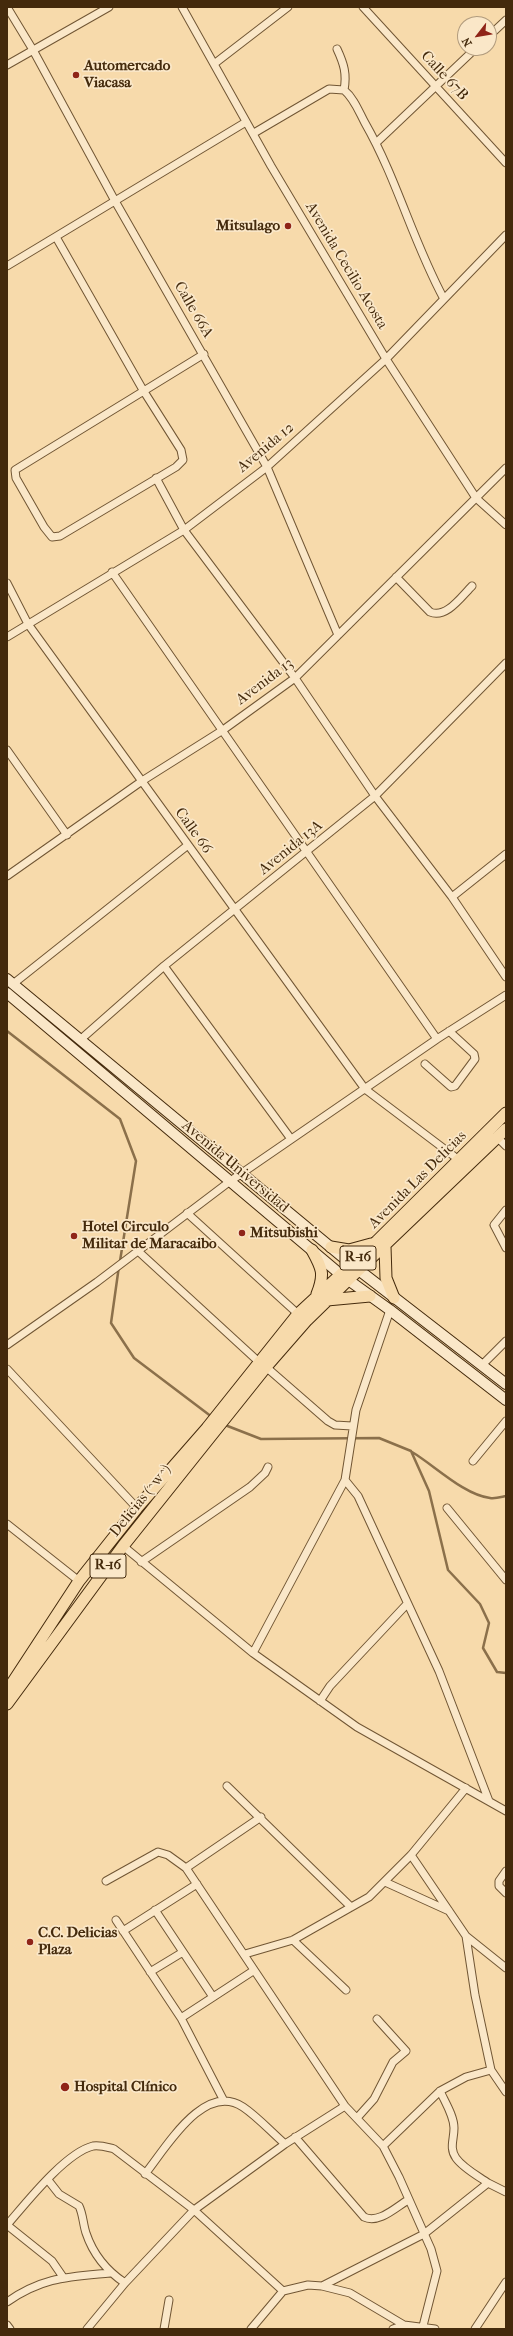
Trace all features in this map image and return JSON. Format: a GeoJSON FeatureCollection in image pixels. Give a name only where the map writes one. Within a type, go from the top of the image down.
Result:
{"type":"FeatureCollection","features":[{"type":"Feature","properties":{"kind":"main road","name":"Avenida Las Delicias"},"geometry":{"type":"LineString","coordinates":[[211,1431],[263,1365],[298,1314],[316,1296],[344,1277],[381,1244],[459,1160],[506,1113]]}},
{"type":"Feature","properties":{"kind":"main road","name":"R-16"},"geometry":{"type":"LineString","coordinates":[[381,1244],[506,1129]]}},
{"type":"Feature","properties":{"kind":"main road"},"geometry":{"type":"LineString","coordinates":[[330,1247],[349,1250],[381,1244],[386,1278],[394,1298]]}},
{"type":"Feature","properties":{"kind":"main road"},"geometry":{"type":"LineString","coordinates":[[312,1250],[321,1266],[323,1281],[316,1296]]}},
{"type":"Feature","properties":{"kind":"main road","name":"R-16"},"geometry":{"type":"LineString","coordinates":[[263,1365],[327,1300],[344,1277]]}},
{"type":"Feature","properties":{"kind":"main road"},"geometry":{"type":"LineString","coordinates":[[327,1300],[370,1296]]}},
{"type":"Feature","properties":{"kind":"main road","name":"Delicias (^w^)"},"geometry":{"type":"LineString","coordinates":[[9,1697],[79,1581],[137,1508],[211,1431]]}},
{"type":"Feature","properties":{"kind":"main road","name":"Delicias (^w^)"},"geometry":{"type":"LineString","coordinates":[[9,1697],[211,1431]]}},
{"type":"Feature","properties":{"kind":"street","name":"Calle 66A"},"geometry":{"type":"LineString","coordinates":[[7,7],[33,50],[115,201],[204,354],[267,467],[338,635]]}},
{"type":"Feature","properties":{"kind":"street"},"geometry":{"type":"LineString","coordinates":[[7,65],[109,7]]}},
{"type":"Feature","properties":{"kind":"street","name":"Avenida Cecilio Acosta"},"geometry":{"type":"LineString","coordinates":[[182,7],[246,122],[254,133],[271,166],[386,359],[476,498],[506,525]]}},
{"type":"Feature","properties":{"kind":"street"},"geometry":{"type":"LineString","coordinates":[[214,64],[288,7]]}},
{"type":"Feature","properties":{"kind":"street","name":"Calle 67B"},"geometry":{"type":"LineString","coordinates":[[363,7],[506,163]]}},
{"type":"Feature","properties":{"kind":"street"},"geometry":{"type":"LineString","coordinates":[[497,28],[506,20]]}},
{"type":"Feature","properties":{"kind":"street"},"geometry":{"type":"LineString","coordinates":[[337,49],[344,65],[346,77],[344,90]]}},
{"type":"Feature","properties":{"kind":"street"},"geometry":{"type":"LineString","coordinates":[[376,143],[468,56]]}},
{"type":"Feature","properties":{"kind":"street"},"geometry":{"type":"LineString","coordinates":[[254,133],[329,89],[344,90],[353,101],[376,143],[432,276],[444,299]]}},
{"type":"Feature","properties":{"kind":"street"},"geometry":{"type":"LineString","coordinates":[[7,266],[246,122]]}},
{"type":"Feature","properties":{"kind":"street","name":"Avenida 12"},"geometry":{"type":"LineString","coordinates":[[7,637],[112,572],[184,530],[267,467],[386,359],[506,235]]}},
{"type":"Feature","properties":{"kind":"street"},"geometry":{"type":"LineString","coordinates":[[56,237],[143,390],[181,450],[183,460],[176,467],[60,536],[52,537],[44,528],[16,478],[15,470],[143,390],[204,354]]}},
{"type":"Feature","properties":{"kind":"street","name":"Avenida 13"},"geometry":{"type":"LineString","coordinates":[[7,876],[142,781],[223,730],[295,678],[506,468]]}},
{"type":"Feature","properties":{"kind":"street"},"geometry":{"type":"LineString","coordinates":[[156,478],[184,530],[295,678],[375,796],[452,897],[506,977]]}},
{"type":"Feature","properties":{"kind":"street"},"geometry":{"type":"LineString","coordinates":[[112,572],[437,1039]]}},
{"type":"Feature","properties":{"kind":"street"},"geometry":{"type":"LineString","coordinates":[[396,577],[430,612],[436,615],[444,613],[472,586]]}},
{"type":"Feature","properties":{"kind":"street","name":"Calle 66"},"geometry":{"type":"LineString","coordinates":[[7,583],[28,624],[365,1089],[459,1160]]}},
{"type":"Feature","properties":{"kind":"street","name":"Avenida 13A"},"geometry":{"type":"LineString","coordinates":[[80,1040],[164,966],[375,796],[506,663]]}},
{"type":"Feature","properties":{"kind":"street"},"geometry":{"type":"LineString","coordinates":[[8,753],[67,835]]}},
{"type":"Feature","properties":{"kind":"street"},"geometry":{"type":"LineString","coordinates":[[10,982],[188,845]]}},
{"type":"Feature","properties":{"kind":"street"},"geometry":{"type":"LineString","coordinates":[[452,897],[506,854]]}},
{"type":"Feature","properties":{"kind":"street"},"geometry":{"type":"LineString","coordinates":[[164,966],[292,1139]]}},
{"type":"Feature","properties":{"kind":"street","name":"Avenida Universidad"},"geometry":{"type":"LineString","coordinates":[[10,982],[330,1247],[506,1384]]}},
{"type":"Feature","properties":{"kind":"street","name":"Avenida Universidad"},"geometry":{"type":"LineString","coordinates":[[7,993],[229,1182],[344,1277],[390,1310],[506,1400]]}},
{"type":"Feature","properties":{"kind":"street"},"geometry":{"type":"LineString","coordinates":[[7,1345],[117,1266],[229,1182],[437,1039],[506,995]]}},
{"type":"Feature","properties":{"kind":"street"},"geometry":{"type":"LineString","coordinates":[[425,1064],[451,1087],[455,1086],[475,1060],[474,1054],[449,1032]]}},
{"type":"Feature","properties":{"kind":"street"},"geometry":{"type":"LineString","coordinates":[[498,1137],[506,1146]]}},
{"type":"Feature","properties":{"kind":"street"},"geometry":{"type":"LineString","coordinates":[[506,1210],[494,1225],[506,1248]]}},
{"type":"Feature","properties":{"kind":"street"},"geometry":{"type":"LineString","coordinates":[[187,1213],[298,1314]]}},
{"type":"Feature","properties":{"kind":"street"},"geometry":{"type":"LineString","coordinates":[[136,1252],[328,1421],[336,1425],[352,1429]]}},
{"type":"Feature","properties":{"kind":"street"},"geometry":{"type":"LineString","coordinates":[[253,1653],[344,1480],[351,1444],[352,1429],[364,1385],[390,1310]]}},
{"type":"Feature","properties":{"kind":"street"},"geometry":{"type":"LineString","coordinates":[[482,1365],[506,1341]]}},
{"type":"Feature","properties":{"kind":"street"},"geometry":{"type":"LineString","coordinates":[[7,1369],[137,1508]]}},
{"type":"Feature","properties":{"kind":"street"},"geometry":{"type":"LineString","coordinates":[[473,1461],[506,1421]]}},
{"type":"Feature","properties":{"kind":"street"},"geometry":{"type":"LineString","coordinates":[[141,1562],[250,1486],[265,1473],[268,1467]]}},
{"type":"Feature","properties":{"kind":"street"},"geometry":{"type":"LineString","coordinates":[[344,1480],[358,1496],[439,1671],[489,1801]]}},
{"type":"Feature","properties":{"kind":"street"},"geometry":{"type":"LineString","coordinates":[[447,1508],[506,1580]]}},
{"type":"Feature","properties":{"kind":"street"},"geometry":{"type":"LineString","coordinates":[[7,1524],[79,1581]]}},
{"type":"Feature","properties":{"kind":"street"},"geometry":{"type":"LineString","coordinates":[[123,1546],[253,1653],[320,1701],[358,1727],[506,1811]]}},
{"type":"Feature","properties":{"kind":"street"},"geometry":{"type":"LineString","coordinates":[[320,1701],[330,1686],[407,1604]]}},
{"type":"Feature","properties":{"kind":"street"},"geometry":{"type":"LineString","coordinates":[[227,1786],[351,1906]]}},
{"type":"Feature","properties":{"kind":"street"},"geometry":{"type":"LineString","coordinates":[[245,1954],[293,1940],[369,1897],[411,1855],[466,1788]]}},
{"type":"Feature","properties":{"kind":"street"},"geometry":{"type":"LineString","coordinates":[[186,1868],[260,1817]]}},
{"type":"Feature","properties":{"kind":"street"},"geometry":{"type":"LineString","coordinates":[[106,1881],[158,1852],[168,1855],[186,1868],[245,1954],[253,1970],[345,2106],[383,2146],[399,2176],[408,2200],[424,2234],[437,2271],[423,2326]]}},
{"type":"Feature","properties":{"kind":"street"},"geometry":{"type":"LineString","coordinates":[[411,1855],[466,1936],[506,1968]]}},
{"type":"Feature","properties":{"kind":"street"},"geometry":{"type":"LineString","coordinates":[[506,1871],[499,1881],[499,1886],[506,1892]]}},
{"type":"Feature","properties":{"kind":"street"},"geometry":{"type":"LineString","coordinates":[[385,1882],[449,1911]]}},
{"type":"Feature","properties":{"kind":"street"},"geometry":{"type":"LineString","coordinates":[[123,1931],[197,1884]]}},
{"type":"Feature","properties":{"kind":"street"},"geometry":{"type":"LineString","coordinates":[[155,1910],[213,1997]]}},
{"type":"Feature","properties":{"kind":"street"},"geometry":{"type":"LineString","coordinates":[[116,1920],[181,2018],[224,2101]]}},
{"type":"Feature","properties":{"kind":"street"},"geometry":{"type":"LineString","coordinates":[[466,1936],[475,1995],[491,2070],[506,2092]]}},
{"type":"Feature","properties":{"kind":"street"},"geometry":{"type":"LineString","coordinates":[[293,1940],[346,1990]]}},
{"type":"Feature","properties":{"kind":"street"},"geometry":{"type":"LineString","coordinates":[[150,1972],[183,1952]]}},
{"type":"Feature","properties":{"kind":"street"},"geometry":{"type":"LineString","coordinates":[[181,2018],[253,1970]]}},
{"type":"Feature","properties":{"kind":"street"},"geometry":{"type":"LineString","coordinates":[[357,2118],[374,2099],[393,2062],[406,2051],[377,2019]]}},
{"type":"Feature","properties":{"kind":"street"},"geometry":{"type":"LineString","coordinates":[[383,2146],[440,2091],[466,2077],[491,2070]]}},
{"type":"Feature","properties":{"kind":"street"},"geometry":{"type":"LineString","coordinates":[[440,2091],[449,2108],[454,2128],[451,2146],[457,2160],[488,2183],[506,2192]]}},
{"type":"Feature","properties":{"kind":"street"},"geometry":{"type":"LineString","coordinates":[[145,2174],[193,2115],[205,2105],[214,2102],[224,2101],[243,2107],[285,2144]]}},
{"type":"Feature","properties":{"kind":"street"},"geometry":{"type":"LineString","coordinates":[[87,2329],[125,2283],[194,2210],[295,2137],[345,2106]]}},
{"type":"Feature","properties":{"kind":"street"},"geometry":{"type":"LineString","coordinates":[[295,2137],[364,2217],[374,2220],[408,2200]]}},
{"type":"Feature","properties":{"kind":"street"},"geometry":{"type":"LineString","coordinates":[[63,2278],[52,2261],[7,2225],[48,2180],[85,2150],[101,2145],[114,2149],[194,2210],[283,2291]]}},
{"type":"Feature","properties":{"kind":"street"},"geometry":{"type":"LineString","coordinates":[[48,2180],[59,2194],[79,2206],[90,2244],[110,2273],[125,2283]]}},
{"type":"Feature","properties":{"kind":"street"},"geometry":{"type":"LineString","coordinates":[[322,2286],[424,2234],[488,2183]]}},
{"type":"Feature","properties":{"kind":"street"},"geometry":{"type":"LineString","coordinates":[[7,2302],[39,2284],[63,2278],[110,2273]]}},
{"type":"Feature","properties":{"kind":"street"},"geometry":{"type":"LineString","coordinates":[[475,2329],[506,2282]]}},
{"type":"Feature","properties":{"kind":"street"},"geometry":{"type":"LineString","coordinates":[[251,2329],[283,2291],[303,2286],[322,2286],[355,2295],[404,2325]]}},
{"type":"Feature","properties":{"kind":"street"},"geometry":{"type":"LineString","coordinates":[[164,2329],[169,2300]]}},
{"type":"Feature","properties":{"kind":"street"},"geometry":{"type":"LineString","coordinates":[[7,2325],[10,2329]]}},
{"type":"Feature","properties":{"kind":"street"},"geometry":{"type":"LineString","coordinates":[[393,2329],[404,2325],[423,2326],[435,2329]]}},
{"type":"Feature","properties":{"kind":"waterway"},"geometry":{"type":"LineString","coordinates":[[7,1031],[120,1119],[136,1161],[120,1261]]}},
{"type":"Feature","properties":{"kind":"waterway"},"geometry":{"type":"LineString","coordinates":[[119,1266],[111,1323],[134,1358],[212,1417]]}},
{"type":"Feature","properties":{"kind":"waterway"},"geometry":{"type":"LineString","coordinates":[[225,1425],[261,1439],[379,1438],[411,1451],[429,1491],[448,1570],[480,1604],[489,1623],[483,1648],[497,1672],[506,1673]]}},
{"type":"Feature","properties":{"kind":"waterway"},"geometry":{"type":"LineString","coordinates":[[412,1452],[460,1486],[480,1496],[490,1498],[506,1496]]}},
{"type":"Feature","properties":{"kind":"place","name":"Automercado Viacasa"},"geometry":{"type":"Point","coordinates":[76,75]}},
{"type":"Feature","properties":{"kind":"place","name":"Mitsulago"},"geometry":{"type":"Point","coordinates":[288,226]}},
{"type":"Feature","properties":{"kind":"place","name":"Mitsubishi"},"geometry":{"type":"Point","coordinates":[242,1233]}},
{"type":"Feature","properties":{"kind":"place","name":"Hotel Circulo Militar de Maracaibo"},"geometry":{"type":"Point","coordinates":[74,1236]}},
{"type":"Feature","properties":{"kind":"place","name":"C.C. Delicias Plaza"},"geometry":{"type":"Point","coordinates":[30,1942]}},
{"type":"Feature","properties":{"kind":"place","name":"Hospital Clínico"},"geometry":{"type":"Point","coordinates":[65,2087]}}]}
